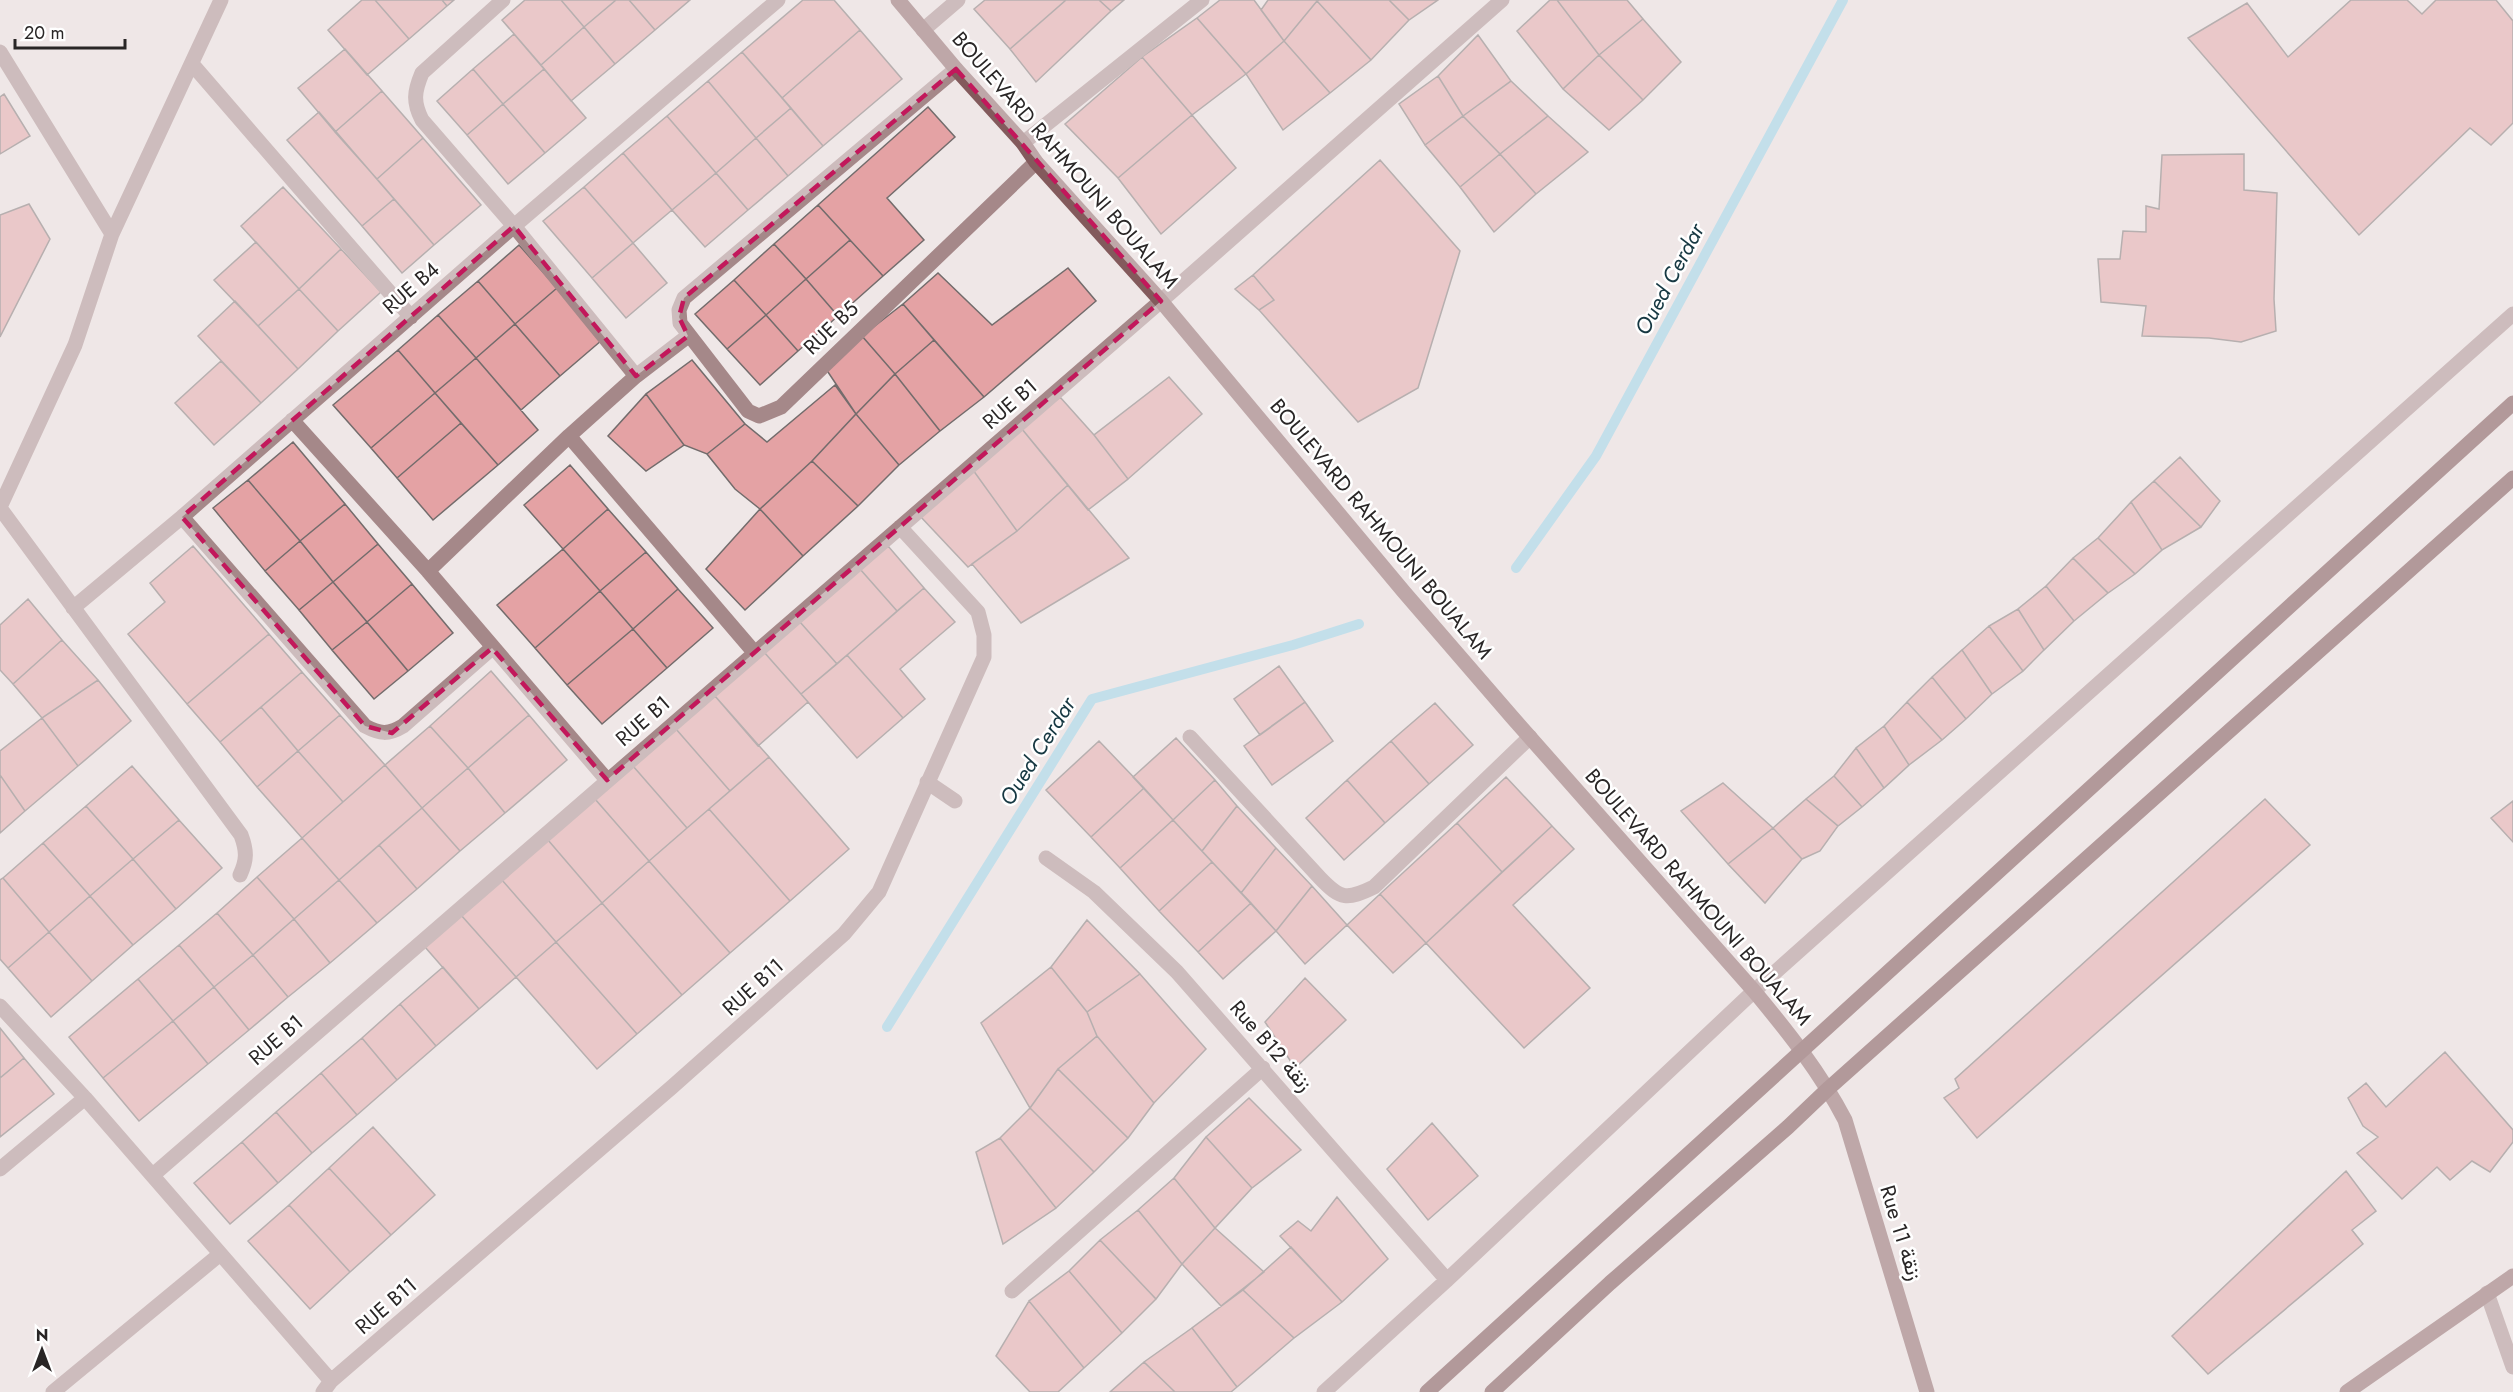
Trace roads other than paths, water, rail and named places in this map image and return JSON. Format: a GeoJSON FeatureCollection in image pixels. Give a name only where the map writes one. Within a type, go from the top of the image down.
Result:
{"type":"FeatureCollection","features":[{"type":"Feature","properties":{"kind":"main road"},"geometry":{"type":"LineString","coordinates":[[1427,1392],[2513,403]]}},
{"type":"Feature","properties":{"kind":"main road"},"geometry":{"type":"LineString","coordinates":[[1492,1392],[1610,1283],[1788,1127],[1828,1088],[2513,478]]}},
{"type":"Feature","properties":{"kind":"street"},"geometry":{"type":"LineString","coordinates":[[221,0],[112,234],[75,345],[0,507],[241,836],[246,849],[246,862],[240,875]]}},
{"type":"Feature","properties":{"kind":"street"},"geometry":{"type":"LineString","coordinates":[[503,0],[422,73],[415,88],[414,104],[422,120],[514,226],[636,376]]}},
{"type":"Feature","properties":{"kind":"street","name":"RUE B4"},"geometry":{"type":"LineString","coordinates":[[73,608],[182,517],[514,226],[778,0]]}},
{"type":"Feature","properties":{"kind":"street","name":"BOULEVARD RAHMOUNI BOUALAM"},"geometry":{"type":"LineString","coordinates":[[898,0],[1023,143],[1036,162],[1161,301],[1404,592],[1754,991],[1803,1050],[1828,1088]]}},
{"type":"Feature","properties":{"kind":"street"},"geometry":{"type":"LineString","coordinates":[[923,30],[958,0]]}},
{"type":"Feature","properties":{"kind":"street"},"geometry":{"type":"LineString","coordinates":[[1023,143],[1202,0]]}},
{"type":"Feature","properties":{"kind":"street","name":"RUE B1"},"geometry":{"type":"LineString","coordinates":[[153,1175],[1161,301],[1502,0]]}},
{"type":"Feature","properties":{"kind":"street"},"geometry":{"type":"LineString","coordinates":[[0,52],[112,234]]}},
{"type":"Feature","properties":{"kind":"street"},"geometry":{"type":"LineString","coordinates":[[192,64],[411,317]]}},
{"type":"Feature","properties":{"kind":"street","name":"RUE B5"},"geometry":{"type":"LineString","coordinates":[[956,69],[684,298],[679,317],[688,336],[748,411],[759,416],[781,407],[1036,162]]}},
{"type":"Feature","properties":{"kind":"street"},"geometry":{"type":"LineString","coordinates":[[1323,1392],[1447,1280],[1754,991],[2513,314]]}},
{"type":"Feature","properties":{"kind":"street"},"geometry":{"type":"LineString","coordinates":[[428,571],[569,436],[636,376],[688,336]]}},
{"type":"Feature","properties":{"kind":"street"},"geometry":{"type":"LineString","coordinates":[[292,420],[428,571],[607,780]]}},
{"type":"Feature","properties":{"kind":"street"},"geometry":{"type":"LineString","coordinates":[[569,436],[754,652]]}},
{"type":"Feature","properties":{"kind":"street"},"geometry":{"type":"LineString","coordinates":[[182,517],[365,726],[380,734],[392,733],[403,726],[492,648]]}},
{"type":"Feature","properties":{"kind":"street","name":"RUE B11"},"geometry":{"type":"LineString","coordinates":[[327,1387],[844,934],[879,892],[984,657],[984,635],[978,612],[900,527]]}},
{"type":"Feature","properties":{"kind":"street"},"geometry":{"type":"LineString","coordinates":[[1190,736],[1333,892],[1343,897],[1356,896],[1374,887],[1530,737]]}},
{"type":"Feature","properties":{"kind":"street"},"geometry":{"type":"LineString","coordinates":[[927,782],[955,801]]}},
{"type":"Feature","properties":{"kind":"street","name":"Rue B12 زنقة"},"geometry":{"type":"LineString","coordinates":[[1046,858],[1094,892],[1177,972],[1447,1280]]}},
{"type":"Feature","properties":{"kind":"street"},"geometry":{"type":"LineString","coordinates":[[0,1006],[153,1175],[327,1387]]}},
{"type":"Feature","properties":{"kind":"street"},"geometry":{"type":"LineString","coordinates":[[1012,1291],[1263,1068]]}},
{"type":"Feature","properties":{"kind":"street","name":"Rue 11 زنقة"},"geometry":{"type":"LineString","coordinates":[[1828,1088],[1845,1120],[1927,1392]]}},
{"type":"Feature","properties":{"kind":"street"},"geometry":{"type":"LineString","coordinates":[[0,1169],[85,1098]]}},
{"type":"Feature","properties":{"kind":"street"},"geometry":{"type":"LineString","coordinates":[[53,1392],[219,1255]]}},
{"type":"Feature","properties":{"kind":"street"},"geometry":{"type":"LineString","coordinates":[[2347,1392],[2513,1276]]}},
{"type":"Feature","properties":{"kind":"street"},"geometry":{"type":"LineString","coordinates":[[2487,1293],[2513,1367]]}},
{"type":"Feature","properties":{"kind":"waterway","name":"Oued Cerdar"},"geometry":{"type":"LineString","coordinates":[[1516,568],[1596,456],[1843,0]]}},
{"type":"Feature","properties":{"kind":"waterway","name":"Oued Cerdar"},"geometry":{"type":"LineString","coordinates":[[887,1027],[1092,699],[1293,645],[1359,624]]}}]}
